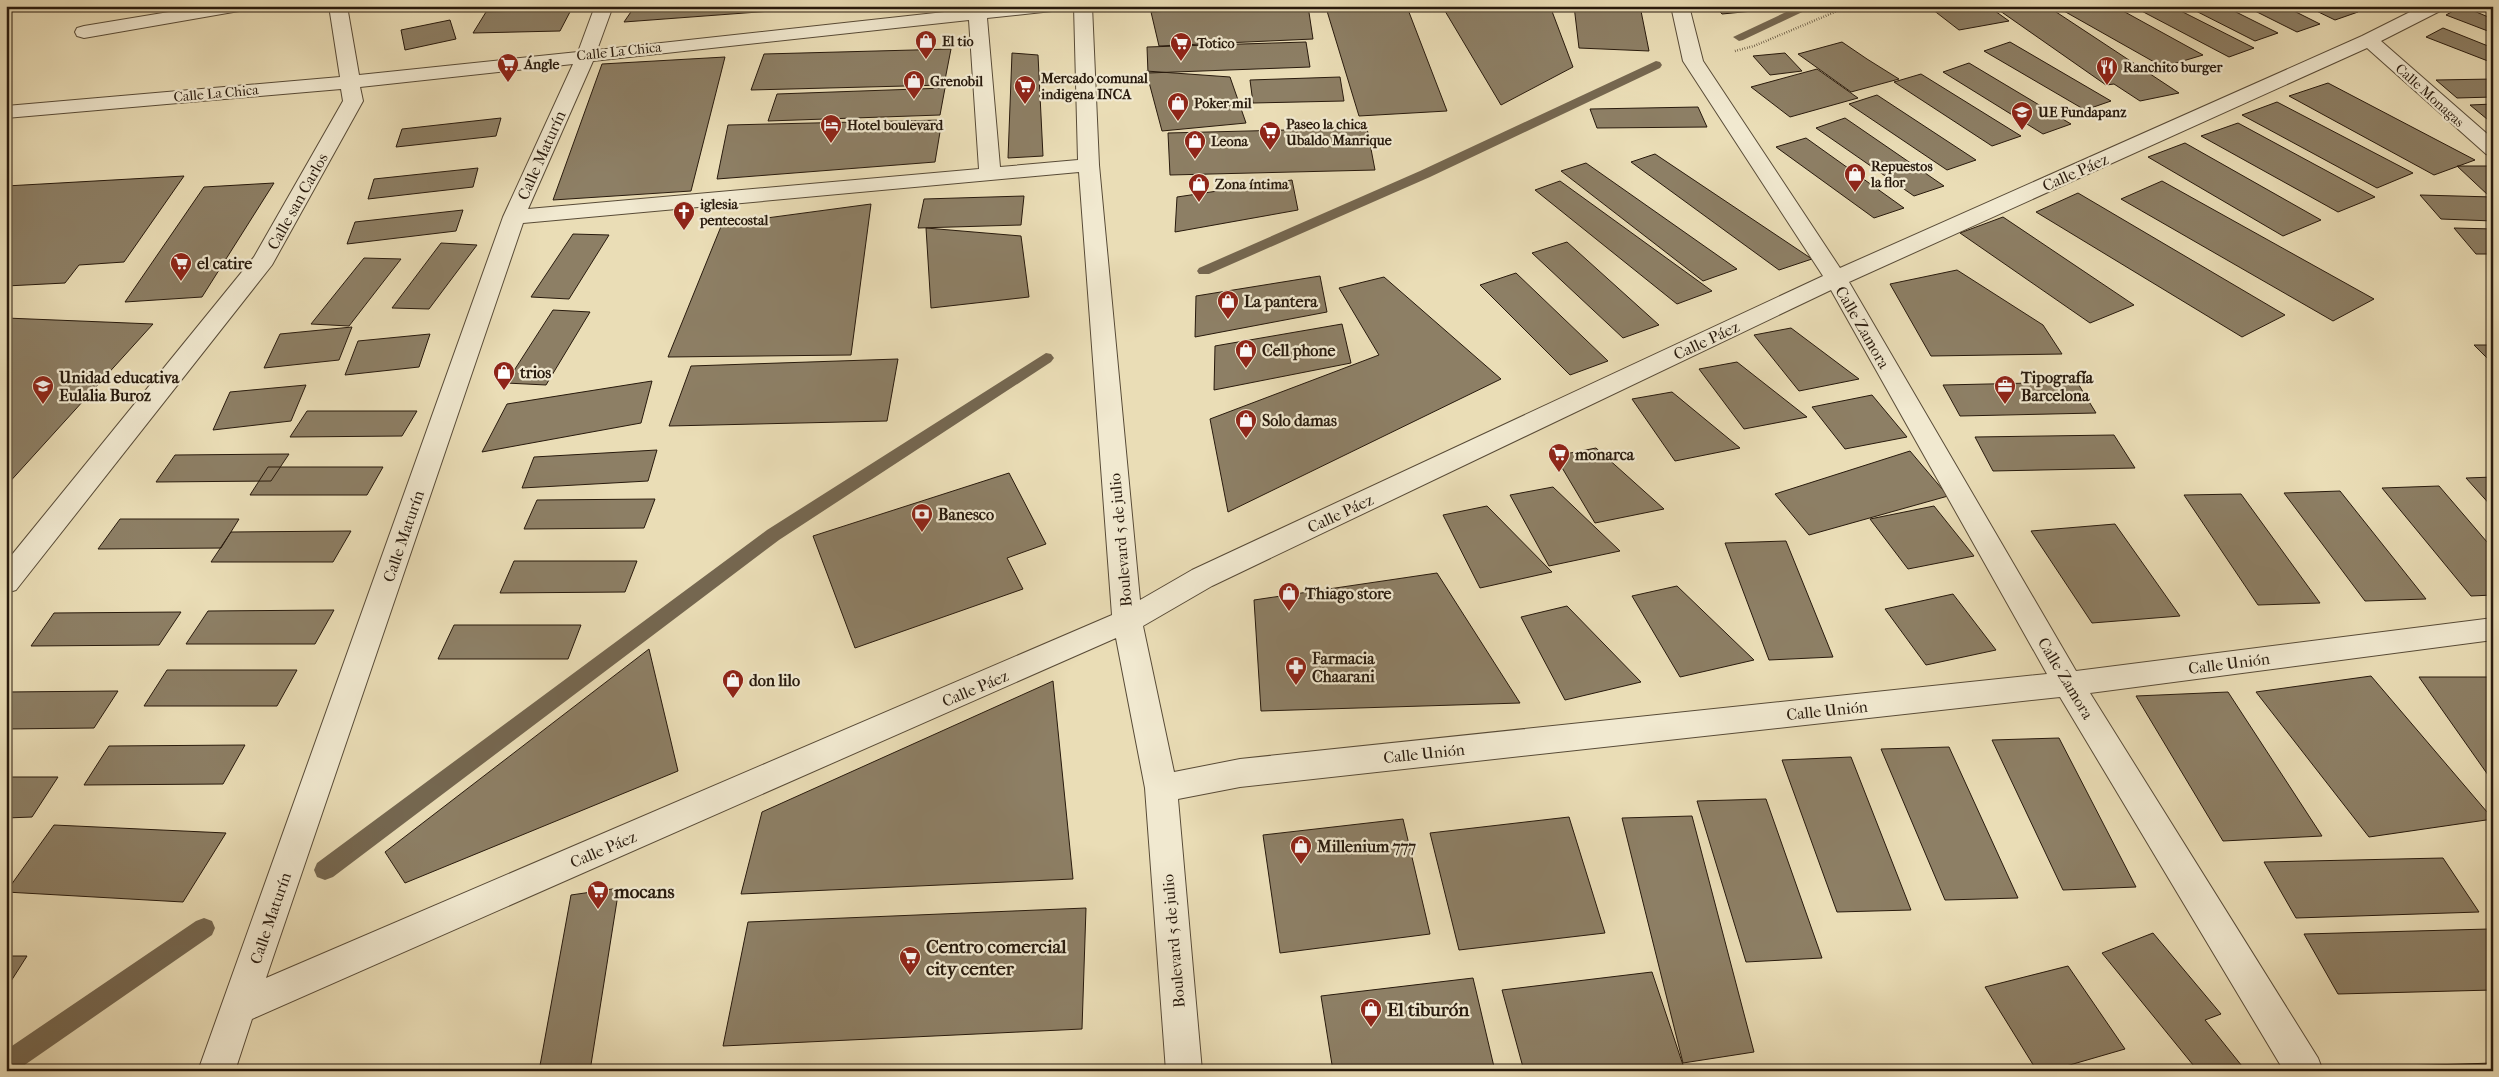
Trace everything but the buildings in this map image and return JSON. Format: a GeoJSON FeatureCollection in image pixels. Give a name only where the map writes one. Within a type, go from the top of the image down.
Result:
{"type":"FeatureCollection","features":[{"type":"Feature","properties":{"kind":"street"},"geometry":{"type":"LineString","coordinates":[[84,32],[239,6]]}},
{"type":"Feature","properties":{"kind":"street","name":"Calle san Carlos"},"geometry":{"type":"LineString","coordinates":[[6,582],[264,260],[353,101],[338,6]]}},
{"type":"Feature","properties":{"kind":"street","name":"Calle Maturín"},"geometry":{"type":"LineString","coordinates":[[216,1071],[514,217],[586,55],[604,6]]}},
{"type":"Feature","properties":{"kind":"street","name":"Calle La Chica"},"geometry":{"type":"LineString","coordinates":[[6,112],[350,82],[1052,6]]}},
{"type":"Feature","properties":{"kind":"street","name":"Boulevard 5 de julio"},"geometry":{"type":"LineString","coordinates":[[1083,6],[1089,166],[1127,621],[1161,788],[1184,1071]]}},
{"type":"Feature","properties":{"kind":"street","name":"Calle Zamora"},"geometry":{"type":"LineString","coordinates":[[1680,6],[1693,61],[1836,279],[2068,684],[2305,1071]]}},
{"type":"Feature","properties":{"kind":"street","name":"Calle Páez"},"geometry":{"type":"LineString","coordinates":[[239,1007],[1127,621],[1202,578],[1836,279],[2369,40],[2436,6]]}},
{"type":"Feature","properties":{"kind":"street"},"geometry":{"type":"LineString","coordinates":[[978,14],[990,174]]}},
{"type":"Feature","properties":{"kind":"street","name":"Calle Monagas"},"geometry":{"type":"LineString","coordinates":[[2369,40],[2441,106],[2493,150]]}},
{"type":"Feature","properties":{"kind":"street"},"geometry":{"type":"LineString","coordinates":[[514,217],[1089,166]]}},
{"type":"Feature","properties":{"kind":"street","name":"Calle Unión"},"geometry":{"type":"LineString","coordinates":[[1161,788],[1240,773],[2068,684],[2493,629]]}},
{"type":"Feature","properties":{"kind":"path"},"geometry":{"type":"LineString","coordinates":[[1693,61],[1754,46],[1849,6]]}},
{"type":"Feature","properties":{"kind":"waterway"},"geometry":{"type":"LineString","coordinates":[[1739,37],[1809,6]]}},
{"type":"Feature","properties":{"kind":"waterway"},"geometry":{"type":"LineString","coordinates":[[1204,271],[1425,174],[1656,65]]}},
{"type":"Feature","properties":{"kind":"waterway"},"geometry":{"type":"LineString","coordinates":[[325,870],[773,535],[1046,358]]}},
{"type":"Feature","properties":{"kind":"waterway"},"geometry":{"type":"LineString","coordinates":[[6,1064],[204,928]]}},
{"type":"Feature","properties":{"kind":"place","name":"El tio"},"geometry":{"type":"Point","coordinates":[926,60]}},
{"type":"Feature","properties":{"kind":"place","name":"Totico"},"geometry":{"type":"Point","coordinates":[1181,62]}},
{"type":"Feature","properties":{"kind":"place","name":"Ángle"},"geometry":{"type":"Point","coordinates":[508,83]}},
{"type":"Feature","properties":{"kind":"place","name":"Ranchito burger"},"geometry":{"type":"Point","coordinates":[2107,86]}},
{"type":"Feature","properties":{"kind":"place","name":"Grenobil"},"geometry":{"type":"Point","coordinates":[914,100]}},
{"type":"Feature","properties":{"kind":"place","name":"Mercado comunal indigena INCA"},"geometry":{"type":"Point","coordinates":[1025,105]}},
{"type":"Feature","properties":{"kind":"place","name":"Poker mil"},"geometry":{"type":"Point","coordinates":[1178,122]}},
{"type":"Feature","properties":{"kind":"place","name":"UE Fundapanz"},"geometry":{"type":"Point","coordinates":[2022,131]}},
{"type":"Feature","properties":{"kind":"place","name":"Hotel boulevard"},"geometry":{"type":"Point","coordinates":[831,144]}},
{"type":"Feature","properties":{"kind":"place","name":"Paseo la chica Ubaldo Manrique"},"geometry":{"type":"Point","coordinates":[1270,151]}},
{"type":"Feature","properties":{"kind":"place","name":"Leona"},"geometry":{"type":"Point","coordinates":[1195,160]}},
{"type":"Feature","properties":{"kind":"place","name":"Repuestos la flor"},"geometry":{"type":"Point","coordinates":[1855,193]}},
{"type":"Feature","properties":{"kind":"place","name":"Zona íntima"},"geometry":{"type":"Point","coordinates":[1199,203]}},
{"type":"Feature","properties":{"kind":"place","name":"iglesia pentecostal"},"geometry":{"type":"Point","coordinates":[684,231]}},
{"type":"Feature","properties":{"kind":"place","name":"el catire"},"geometry":{"type":"Point","coordinates":[181,282]}},
{"type":"Feature","properties":{"kind":"place","name":"La pantera"},"geometry":{"type":"Point","coordinates":[1228,320]}},
{"type":"Feature","properties":{"kind":"place","name":"Cell phone"},"geometry":{"type":"Point","coordinates":[1246,369]}},
{"type":"Feature","properties":{"kind":"place","name":"trios"},"geometry":{"type":"Point","coordinates":[504,391]}},
{"type":"Feature","properties":{"kind":"place","name":"Unidad educativa Eulalia Buroz"},"geometry":{"type":"Point","coordinates":[43,405]}},
{"type":"Feature","properties":{"kind":"place","name":"Tipografía Barcelona"},"geometry":{"type":"Point","coordinates":[2005,405]}},
{"type":"Feature","properties":{"kind":"place","name":"Solo damas"},"geometry":{"type":"Point","coordinates":[1246,439]}},
{"type":"Feature","properties":{"kind":"place","name":"monarca"},"geometry":{"type":"Point","coordinates":[1559,473]}},
{"type":"Feature","properties":{"kind":"place","name":"Banesco"},"geometry":{"type":"Point","coordinates":[922,533]}},
{"type":"Feature","properties":{"kind":"place","name":"Thiago store"},"geometry":{"type":"Point","coordinates":[1289,612]}},
{"type":"Feature","properties":{"kind":"place","name":"Farmacia Chaarani"},"geometry":{"type":"Point","coordinates":[1296,686]}},
{"type":"Feature","properties":{"kind":"place","name":"don lilo"},"geometry":{"type":"Point","coordinates":[733,699]}},
{"type":"Feature","properties":{"kind":"place","name":"Millenium 777"},"geometry":{"type":"Point","coordinates":[1301,865]}},
{"type":"Feature","properties":{"kind":"place","name":"mocans"},"geometry":{"type":"Point","coordinates":[598,910]}},
{"type":"Feature","properties":{"kind":"place","name":"Centro comercial city center"},"geometry":{"type":"Point","coordinates":[910,976]}},
{"type":"Feature","properties":{"kind":"place","name":"El tiburón"},"geometry":{"type":"Point","coordinates":[1371,1028]}}]}
